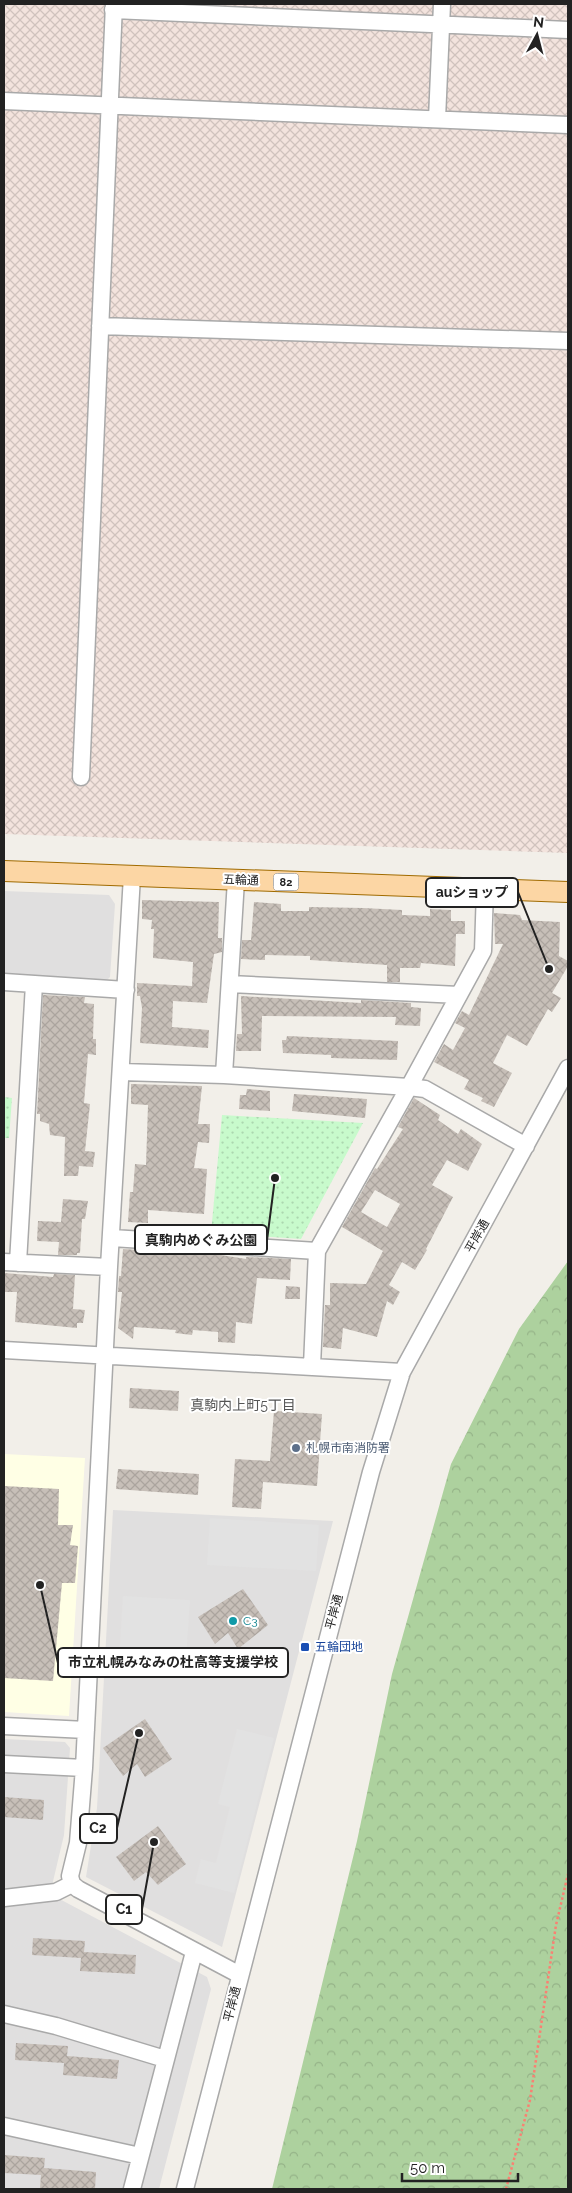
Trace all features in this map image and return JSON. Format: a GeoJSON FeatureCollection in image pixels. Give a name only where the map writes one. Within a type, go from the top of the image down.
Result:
{"type":"FeatureCollection","features":[{"type":"Feature","properties":{"kind":"main road","name":"五輪通"},"geometry":{"type":"LineString","coordinates":[[4,871],[568,892]]}},
{"type":"Feature","properties":{"kind":"street"},"geometry":{"type":"LineString","coordinates":[[437,119],[442,4]]}},
{"type":"Feature","properties":{"kind":"street"},"geometry":{"type":"LineString","coordinates":[[81,777],[114,7],[568,30]]}},
{"type":"Feature","properties":{"kind":"street"},"geometry":{"type":"LineString","coordinates":[[4,101],[568,125]]}},
{"type":"Feature","properties":{"kind":"street"},"geometry":{"type":"LineString","coordinates":[[100,326],[568,342]]}},
{"type":"Feature","properties":{"kind":"street"},"geometry":{"type":"LineString","coordinates":[[132,876],[109,1267],[84,1768],[78,1843],[70,1876],[72,1884],[78,1889],[194,1952],[240,1974]]}},
{"type":"Feature","properties":{"kind":"street"},"geometry":{"type":"LineString","coordinates":[[224,1075],[236,880]]}},
{"type":"Feature","properties":{"kind":"street"},"geometry":{"type":"LineString","coordinates":[[312,1366],[318,1251],[483,951],[486,889]]}},
{"type":"Feature","properties":{"kind":"street"},"geometry":{"type":"LineString","coordinates":[[4,982],[126,990]]}},
{"type":"Feature","properties":{"kind":"street"},"geometry":{"type":"LineString","coordinates":[[34,984],[11,1263],[109,1267]]}},
{"type":"Feature","properties":{"kind":"street"},"geometry":{"type":"LineString","coordinates":[[230,984],[459,996]]}},
{"type":"Feature","properties":{"kind":"street","name":"平岸通"},"geometry":{"type":"LineString","coordinates":[[185,2189],[371,1472],[402,1372],[568,1068]]}},
{"type":"Feature","properties":{"kind":"street"},"geometry":{"type":"LineString","coordinates":[[121,1072],[224,1075],[425,1089],[526,1146]]}},
{"type":"Feature","properties":{"kind":"street"},"geometry":{"type":"LineString","coordinates":[[112,1238],[318,1251]]}},
{"type":"Feature","properties":{"kind":"street"},"geometry":{"type":"LineString","coordinates":[[4,1350],[402,1372]]}},
{"type":"Feature","properties":{"kind":"street"},"geometry":{"type":"LineString","coordinates":[[4,1726],[86,1730]]}},
{"type":"Feature","properties":{"kind":"street"},"geometry":{"type":"LineString","coordinates":[[4,1764],[84,1768]]}},
{"type":"Feature","properties":{"kind":"street"},"geometry":{"type":"LineString","coordinates":[[4,1898],[56,1892],[72,1884]]}},
{"type":"Feature","properties":{"kind":"street"},"geometry":{"type":"LineString","coordinates":[[132,2189],[194,1952]]}},
{"type":"Feature","properties":{"kind":"street"},"geometry":{"type":"LineString","coordinates":[[4,2014],[56,2026],[165,2060]]}},
{"type":"Feature","properties":{"kind":"street"},"geometry":{"type":"LineString","coordinates":[[4,2126],[140,2156]]}},
{"type":"Feature","properties":{"kind":"path"},"geometry":{"type":"LineString","coordinates":[[506,2189],[530,2100],[556,1925],[568,1874]]}},
{"type":"Feature","properties":{"kind":"shaded area"},"geometry":{"type":"Polygon","coordinates":[[[4,4],[568,4],[568,853],[4,834],[4,4]]]}},
{"type":"Feature","properties":{"kind":"shaded area"},"geometry":{"type":"Polygon","coordinates":[[[4,891],[109,895],[115,904],[110,977],[106,981],[4,976],[4,891]]]}},
{"type":"Feature","properties":{"kind":"shaded area"},"geometry":{"type":"Polygon","coordinates":[[[4,1454],[85,1458],[69,1716],[4,1712],[4,1454]]]}},
{"type":"Feature","properties":{"kind":"shaded area"},"geometry":{"type":"Polygon","coordinates":[[[113,1510],[333,1521],[222,1947],[86,1877],[97,1808],[113,1510]]]}},
{"type":"Feature","properties":{"kind":"shaded area"},"geometry":{"type":"Polygon","coordinates":[[[210,1518],[319,1525],[316,1571],[207,1565],[210,1518]]]}},
{"type":"Feature","properties":{"kind":"shaded area"},"geometry":{"type":"Polygon","coordinates":[[[123,1596],[190,1600],[185,1673],[145,1670],[144,1678],[118,1676],[123,1596]]]}},
{"type":"Feature","properties":{"kind":"shaded area"},"geometry":{"type":"Polygon","coordinates":[[[237,1729],[274,1738],[234,1893],[195,1883],[201,1859],[216,1863],[230,1807],[218,1804],[237,1729]]]}},
{"type":"Feature","properties":{"kind":"shaded area"},"geometry":{"type":"Polygon","coordinates":[[[4,1739],[65,1742],[70,1748],[64,1835],[50,1894],[207,1977],[211,1989],[159,2189],[4,2189],[4,1739]]]}},
{"type":"Feature","properties":{"kind":"green space"},"geometry":{"type":"Polygon","coordinates":[[[4,1097],[12,1098],[9,1138],[4,1138],[4,1097]]]}},
{"type":"Feature","properties":{"kind":"green space"},"geometry":{"type":"Polygon","coordinates":[[[222,1115],[363,1123],[301,1239],[211,1233],[222,1115]]]}},
{"type":"Feature","properties":{"kind":"green space"},"geometry":{"type":"Polygon","coordinates":[[[568,1261],[568,2189],[272,2189],[357,1841],[392,1674],[451,1464],[519,1329],[568,1261]]]}},
{"type":"Feature","properties":{"kind":"building"},"geometry":{"type":"Polygon","coordinates":[[[142,900],[219,902],[218,938],[222,938],[222,952],[214,954],[207,1003],[173,1001],[172,1027],[209,1030],[208,1048],[140,1043],[142,1008],[140,996],[137,996],[137,983],[192,986],[193,962],[153,958],[154,929],[151,929],[152,920],[142,919],[142,900]]]}},
{"type":"Feature","properties":{"kind":"building"},"geometry":{"type":"Polygon","coordinates":[[[254,902],[281,904],[281,911],[309,911],[309,907],[363,908],[402,910],[402,915],[430,916],[430,909],[451,910],[451,921],[465,921],[465,934],[456,934],[455,966],[421,963],[420,968],[400,968],[400,982],[387,982],[387,965],[310,960],[310,956],[265,955],[265,960],[241,959],[242,940],[251,940],[254,902]]]}},
{"type":"Feature","properties":{"kind":"building"},"geometry":{"type":"Polygon","coordinates":[[[494,913],[520,915],[522,920],[560,922],[559,956],[568,961],[568,966],[552,993],[561,998],[552,1012],[548,1009],[527,1046],[507,1035],[493,1063],[512,1073],[494,1107],[481,1101],[483,1098],[464,1089],[469,1080],[434,1062],[444,1044],[453,1050],[465,1028],[455,1023],[462,1011],[469,1015],[503,944],[495,944],[494,913]]]}},
{"type":"Feature","properties":{"kind":"building"},"geometry":{"type":"Polygon","coordinates":[[[43,995],[85,997],[84,1003],[94,1004],[93,1039],[96,1039],[96,1055],[88,1054],[84,1103],[90,1104],[85,1151],[95,1152],[93,1167],[79,1166],[78,1176],[64,1176],[65,1137],[50,1135],[49,1124],[40,1121],[40,1114],[37,1114],[43,995]]]}},
{"type":"Feature","properties":{"kind":"building"},"geometry":{"type":"Polygon","coordinates":[[[241,996],[361,1003],[361,1000],[411,1003],[411,1007],[421,1008],[420,1026],[395,1025],[396,1017],[262,1016],[261,1051],[236,1051],[237,1034],[242,1034],[241,996]]]}},
{"type":"Feature","properties":{"kind":"building"},"geometry":{"type":"Polygon","coordinates":[[[287,1036],[398,1041],[397,1060],[331,1058],[331,1055],[283,1053],[282,1040],[286,1040],[287,1036]]]}},
{"type":"Feature","properties":{"kind":"building"},"geometry":{"type":"Polygon","coordinates":[[[131,1084],[202,1086],[198,1124],[210,1124],[209,1143],[198,1142],[194,1168],[207,1169],[204,1214],[148,1210],[148,1223],[128,1222],[130,1192],[133,1192],[135,1164],[146,1165],[148,1105],[131,1104],[131,1084]]]}},
{"type":"Feature","properties":{"kind":"building"},"geometry":{"type":"Polygon","coordinates":[[[247,1089],[270,1091],[270,1111],[239,1109],[240,1095],[246,1095],[247,1089]]]}},
{"type":"Feature","properties":{"kind":"building"},"geometry":{"type":"Polygon","coordinates":[[[294,1094],[367,1099],[365,1118],[292,1111],[294,1094]]]}},
{"type":"Feature","properties":{"kind":"building"},"geometry":{"type":"Polygon","coordinates":[[[414,1098],[440,1115],[438,1120],[458,1134],[461,1129],[482,1144],[468,1171],[447,1160],[432,1185],[453,1197],[415,1270],[402,1262],[389,1285],[400,1292],[393,1305],[387,1301],[377,1337],[343,1328],[341,1349],[323,1347],[325,1305],[330,1305],[330,1283],[366,1284],[383,1251],[342,1227],[375,1168],[377,1169],[403,1129],[398,1127],[414,1098]],[[375,1190],[361,1212],[387,1227],[400,1204],[375,1190]]]}},
{"type":"Feature","properties":{"kind":"building"},"geometry":{"type":"Polygon","coordinates":[[[63,1199],[88,1201],[85,1219],[82,1219],[80,1253],[77,1253],[77,1255],[58,1255],[59,1242],[37,1241],[38,1221],[61,1222],[63,1199]]]}},
{"type":"Feature","properties":{"kind":"building"},"geometry":{"type":"Polygon","coordinates":[[[123,1249],[221,1255],[246,1259],[246,1257],[291,1259],[290,1280],[257,1278],[252,1324],[236,1322],[235,1343],[218,1342],[218,1332],[193,1330],[192,1335],[175,1333],[176,1330],[134,1327],[133,1339],[118,1328],[122,1292],[118,1292],[119,1276],[121,1276],[123,1249]]]}},
{"type":"Feature","properties":{"kind":"building"},"geometry":{"type":"Polygon","coordinates":[[[4,1273],[53,1277],[54,1274],[75,1275],[73,1309],[85,1310],[83,1323],[77,1323],[77,1328],[15,1322],[17,1292],[4,1292],[4,1273]]]}},
{"type":"Feature","properties":{"kind":"building"},"geometry":{"type":"Polygon","coordinates":[[[286,1286],[300,1287],[300,1299],[285,1299],[286,1286]]]}},
{"type":"Feature","properties":{"kind":"building"},"geometry":{"type":"Polygon","coordinates":[[[130,1388],[179,1391],[178,1411],[129,1408],[130,1388]]]}},
{"type":"Feature","properties":{"kind":"building","name":"札幌市南消防署"},"geometry":{"type":"Polygon","coordinates":[[[274,1411],[322,1414],[317,1486],[263,1482],[261,1509],[232,1507],[235,1459],[270,1461],[274,1411]]]}},
{"type":"Feature","properties":{"kind":"building"},"geometry":{"type":"Polygon","coordinates":[[[118,1469],[199,1474],[198,1495],[116,1489],[118,1469]]]}},
{"type":"Feature","properties":{"kind":"building"},"geometry":{"type":"Polygon","coordinates":[[[4,1486],[59,1489],[58,1525],[73,1525],[70,1545],[78,1546],[75,1583],[62,1583],[53,1681],[4,1678],[4,1486]]]}},
{"type":"Feature","properties":{"kind":"building","name":"C3"},"geometry":{"type":"Polygon","coordinates":[[[243,1589],[268,1625],[238,1649],[228,1633],[215,1644],[198,1617],[243,1589]]]}},
{"type":"Feature","properties":{"kind":"building"},"geometry":{"type":"Polygon","coordinates":[[[145,1719],[172,1759],[145,1777],[137,1764],[123,1776],[103,1748],[145,1719]]]}},
{"type":"Feature","properties":{"kind":"building"},"geometry":{"type":"Polygon","coordinates":[[[4,1797],[44,1800],[43,1820],[4,1817],[4,1797]]]}},
{"type":"Feature","properties":{"kind":"building"},"geometry":{"type":"Polygon","coordinates":[[[158,1826],[186,1864],[158,1885],[146,1872],[134,1881],[116,1857],[158,1826]]]}},
{"type":"Feature","properties":{"kind":"building"},"geometry":{"type":"Polygon","coordinates":[[[33,1938],[85,1941],[84,1952],[136,1955],[135,1974],[80,1971],[81,1958],[32,1955],[33,1938]]]}},
{"type":"Feature","properties":{"kind":"building"},"geometry":{"type":"Polygon","coordinates":[[[16,2043],[68,2046],[67,2056],[119,2060],[117,2079],[63,2075],[64,2063],[15,2060],[16,2043]]]}},
{"type":"Feature","properties":{"kind":"building"},"geometry":{"type":"Polygon","coordinates":[[[4,2155],[45,2158],[44,2168],[96,2172],[95,2189],[40,2188],[41,2175],[4,2173],[4,2155]]]}},
{"type":"Feature","properties":{"kind":"place","name":"auショップ"},"geometry":{"type":"Point","coordinates":[549,969]}},
{"type":"Feature","properties":{"kind":"place","name":"真駒内めぐみ公園"},"geometry":{"type":"Point","coordinates":[275,1178]}},
{"type":"Feature","properties":{"kind":"place","name":"札幌市南消防署"},"geometry":{"type":"Point","coordinates":[296,1448]}},
{"type":"Feature","properties":{"kind":"place","name":"市立札幌みなみの杜高等支援学校"},"geometry":{"type":"Point","coordinates":[40,1585]}},
{"type":"Feature","properties":{"kind":"place","name":"C3"},"geometry":{"type":"Point","coordinates":[233,1621]}},
{"type":"Feature","properties":{"kind":"place","name":"五輪団地"},"geometry":{"type":"Point","coordinates":[305,1647]}},
{"type":"Feature","properties":{"kind":"place","name":"C2"},"geometry":{"type":"Point","coordinates":[139,1733]}},
{"type":"Feature","properties":{"kind":"place","name":"C1"},"geometry":{"type":"Point","coordinates":[154,1842]}},
{"type":"Feature","properties":{"kind":"district","name":"真駒内上町5丁目"},"geometry":{"type":"Point","coordinates":[243,1405]}}]}
